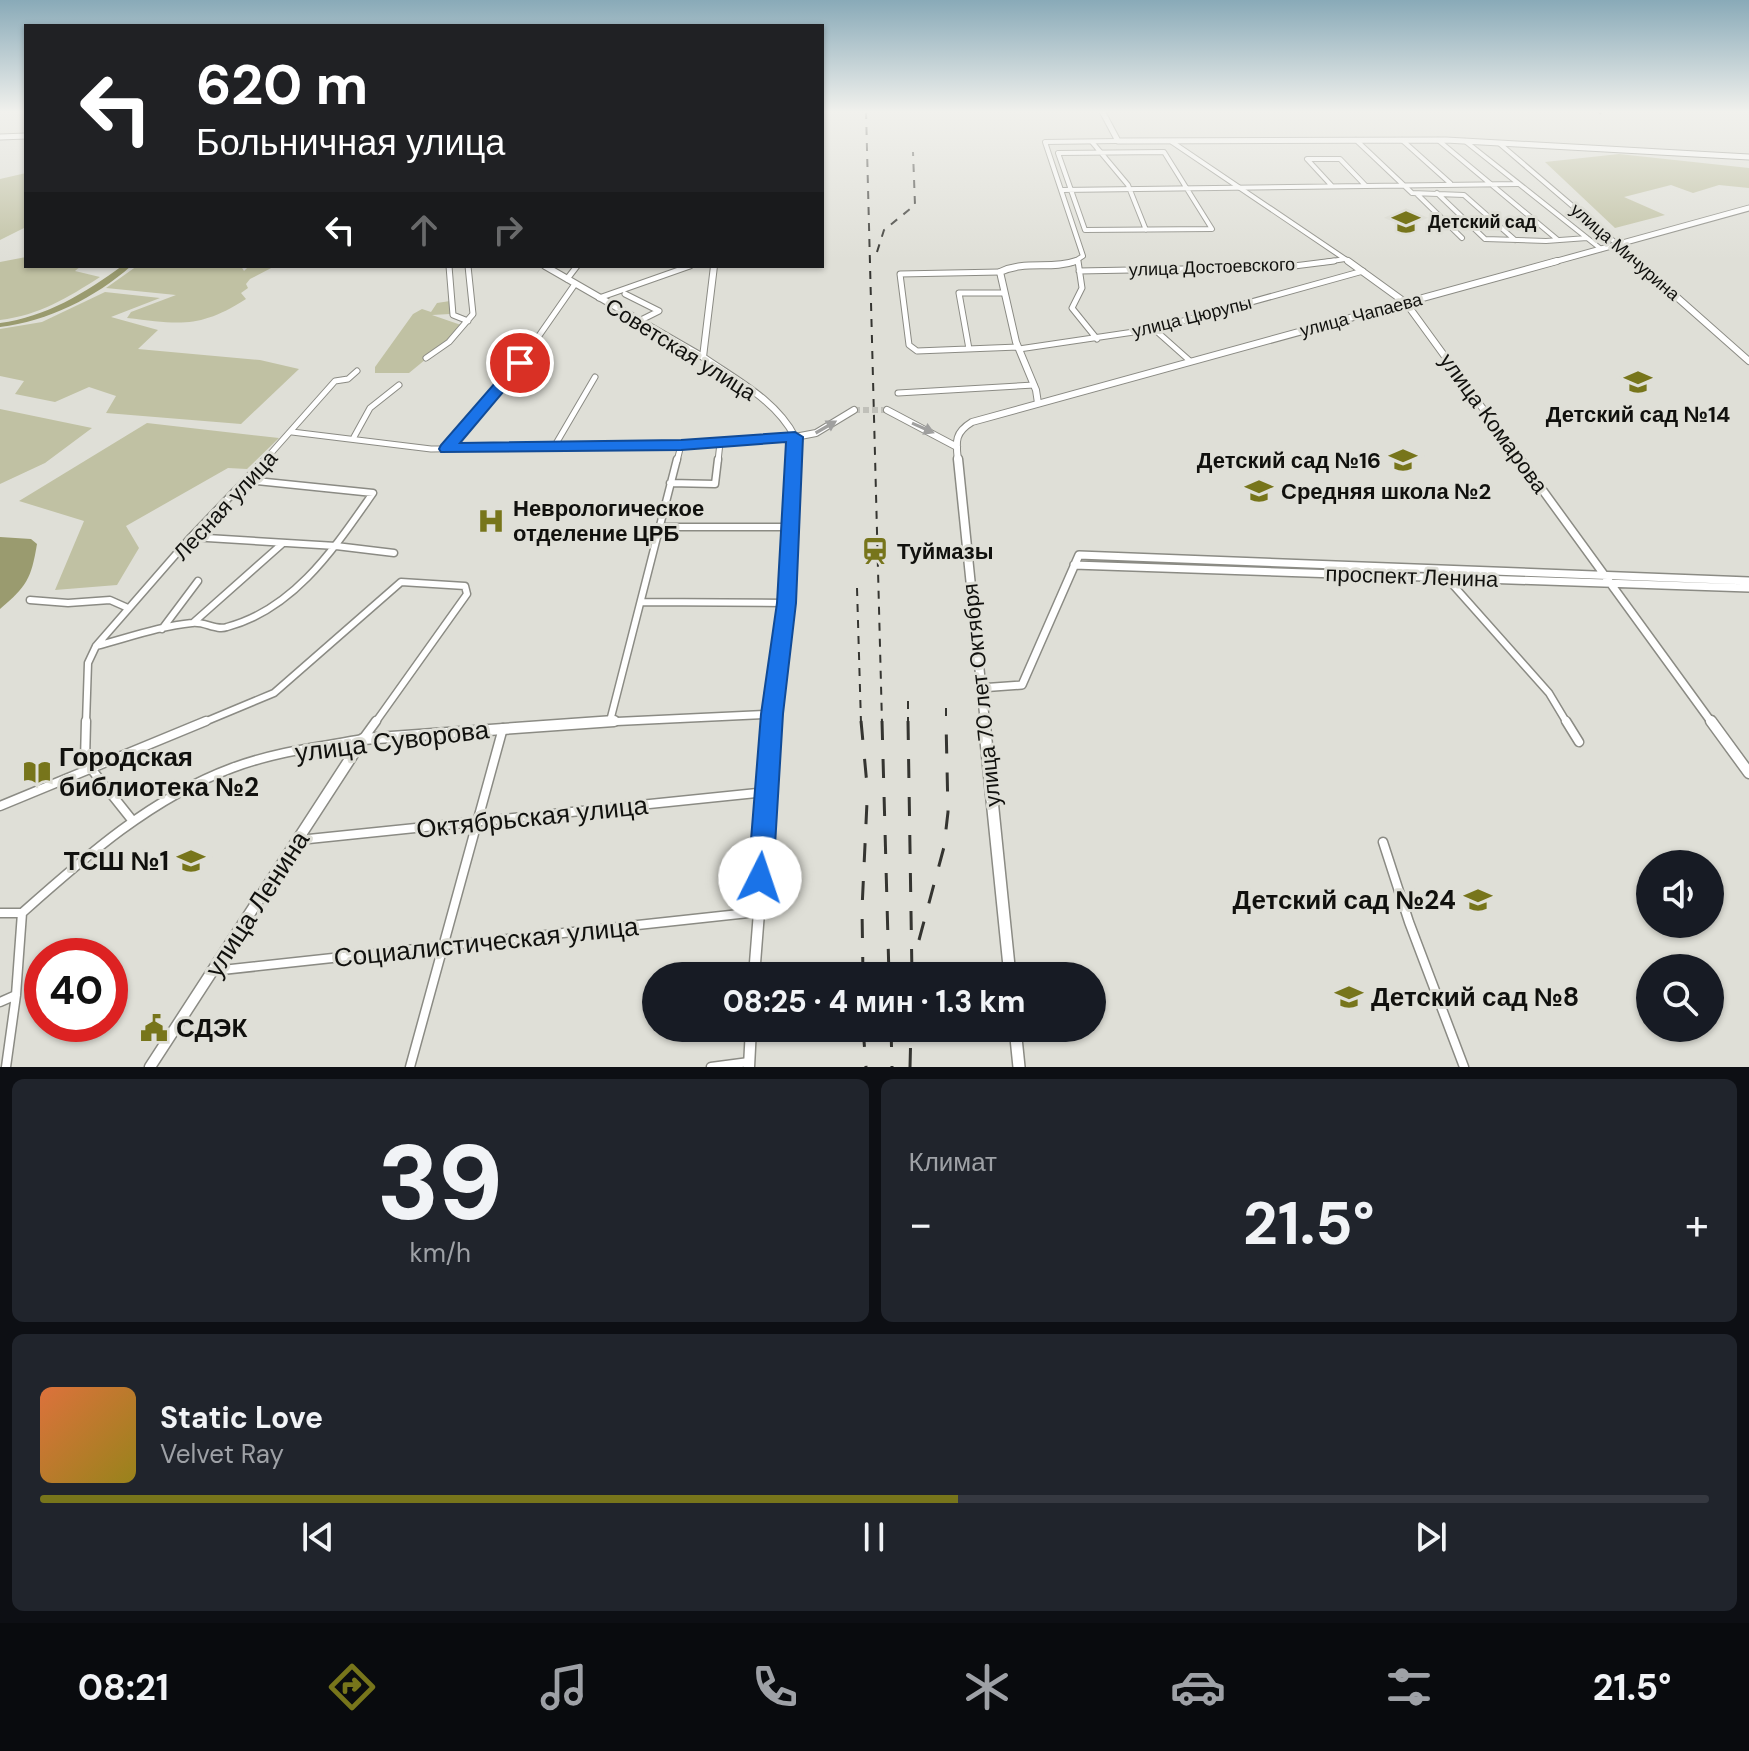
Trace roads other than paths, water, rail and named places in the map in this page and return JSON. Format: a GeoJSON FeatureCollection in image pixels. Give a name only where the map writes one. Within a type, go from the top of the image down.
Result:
{"type":"FeatureCollection","features":[{"type":"Feature","properties":{"kind":"main road","name":"улица Чапаева"},"geometry":{"type":"LineString","coordinates":[[957,447],[959,430],[972,422],[1749,208]]}},
{"type":"Feature","properties":{"kind":"main road"},"geometry":{"type":"LineString","coordinates":[[703,357],[714,268]]}},
{"type":"Feature","properties":{"kind":"main road","name":"Советская улица"},"geometry":{"type":"LineString","coordinates":[[703,357],[776,410],[792,428],[795,437]]}},
{"type":"Feature","properties":{"kind":"main road"},"geometry":{"type":"LineString","coordinates":[[795,437],[816,433],[854,410]]}},
{"type":"Feature","properties":{"kind":"main road"},"geometry":{"type":"LineString","coordinates":[[887,410],[957,447]]}},
{"type":"Feature","properties":{"kind":"main road","name":"улица 70 лет Октября"},"geometry":{"type":"LineString","coordinates":[[957,447],[1009,962]]}},
{"type":"Feature","properties":{"kind":"main road"},"geometry":{"type":"LineString","coordinates":[[1016,1042],[1019,1067]]}},
{"type":"Feature","properties":{"kind":"street"},"geometry":{"type":"LineString","coordinates":[[1052,161],[1083,251],[1078,261],[1082,288],[1072,308],[1097,339]]}},
{"type":"Feature","properties":{"kind":"street"},"geometry":{"type":"LineString","coordinates":[[1061,161],[1085,230],[1212,229],[1170,161]]}},
{"type":"Feature","properties":{"kind":"street"},"geometry":{"type":"LineString","coordinates":[[1110,161],[1128,189],[1146,230]]}},
{"type":"Feature","properties":{"kind":"street","name":"улица Комарова"},"geometry":{"type":"LineString","coordinates":[[1201,161],[1406,303],[1748,770]]}},
{"type":"Feature","properties":{"kind":"street"},"geometry":{"type":"LineString","coordinates":[[1309,161],[1331,185]]}},
{"type":"Feature","properties":{"kind":"street"},"geometry":{"type":"LineString","coordinates":[[1342,161],[1365,185]]}},
{"type":"Feature","properties":{"kind":"street"},"geometry":{"type":"LineString","coordinates":[[1378,161],[1462,238]]}},
{"type":"Feature","properties":{"kind":"street"},"geometry":{"type":"LineString","coordinates":[[1425,161],[1451,184]]}},
{"type":"Feature","properties":{"kind":"street"},"geometry":{"type":"LineString","coordinates":[[1463,161],[1559,241]]}},
{"type":"Feature","properties":{"kind":"street"},"geometry":{"type":"LineString","coordinates":[[1489,161],[1601,249]]}},
{"type":"Feature","properties":{"kind":"street","name":"улица Мичурина"},"geometry":{"type":"LineString","coordinates":[[1520,161],[1619,244]]}},
{"type":"Feature","properties":{"kind":"street","name":"улица Мичурина"},"geometry":{"type":"LineString","coordinates":[[1526,161],[1749,358]]}},
{"type":"Feature","properties":{"kind":"street"},"geometry":{"type":"LineString","coordinates":[[1062,190],[1518,184]]}},
{"type":"Feature","properties":{"kind":"street"},"geometry":{"type":"LineString","coordinates":[[1437,193],[1485,239],[1559,241],[1587,238]]}},
{"type":"Feature","properties":{"kind":"street"},"geometry":{"type":"LineString","coordinates":[[1414,194],[1464,195],[1515,240]]}},
{"type":"Feature","properties":{"kind":"street","name":"улица Достоевского"},"geometry":{"type":"LineString","coordinates":[[1079,271],[1286,267],[1345,259]]}},
{"type":"Feature","properties":{"kind":"street"},"geometry":{"type":"LineString","coordinates":[[1038,403],[1018,348],[1000,272],[1017,265],[1078,261]]}},
{"type":"Feature","properties":{"kind":"street"},"geometry":{"type":"LineString","coordinates":[[449,268],[453,315],[468,321]]}},
{"type":"Feature","properties":{"kind":"street","name":"Советская улица"},"geometry":{"type":"LineString","coordinates":[[548,268],[703,357]]}},
{"type":"Feature","properties":{"kind":"street"},"geometry":{"type":"LineString","coordinates":[[567,279],[575,268]]}},
{"type":"Feature","properties":{"kind":"street"},"geometry":{"type":"LineString","coordinates":[[599,298],[684,268]]}},
{"type":"Feature","properties":{"kind":"street"},"geometry":{"type":"LineString","coordinates":[[426,358],[449,342],[473,314],[468,269],[450,275]]}},
{"type":"Feature","properties":{"kind":"street","name":"улица Цюрупы"},"geometry":{"type":"LineString","coordinates":[[1000,272],[900,274],[909,345],[917,351],[1018,348],[1097,339],[1154,329],[1363,271]]}},
{"type":"Feature","properties":{"kind":"street"},"geometry":{"type":"LineString","coordinates":[[447,449],[520,363],[575,284]]}},
{"type":"Feature","properties":{"kind":"street"},"geometry":{"type":"LineString","coordinates":[[452,295],[471,292]]}},
{"type":"Feature","properties":{"kind":"street"},"geometry":{"type":"LineString","coordinates":[[969,349],[959,293],[1003,293]]}},
{"type":"Feature","properties":{"kind":"street"},"geometry":{"type":"LineString","coordinates":[[625,294],[659,308],[639,321]]}},
{"type":"Feature","properties":{"kind":"street"},"geometry":{"type":"LineString","coordinates":[[1154,329],[1190,361]]}},
{"type":"Feature","properties":{"kind":"street","name":"Лесная улица"},"geometry":{"type":"LineString","coordinates":[[96,646],[155,582],[191,537],[292,432],[335,381],[348,379],[357,371]]}},
{"type":"Feature","properties":{"kind":"street"},"geometry":{"type":"LineString","coordinates":[[554,447],[595,377]]}},
{"type":"Feature","properties":{"kind":"street"},"geometry":{"type":"LineString","coordinates":[[354,437],[370,408],[399,385]]}},
{"type":"Feature","properties":{"kind":"street"},"geometry":{"type":"LineString","coordinates":[[898,393],[1034,385]]}},
{"type":"Feature","properties":{"kind":"street"},"geometry":{"type":"LineString","coordinates":[[292,432],[447,449],[681,445],[795,437],[786,603],[772,714],[755,962]]}},
{"type":"Feature","properties":{"kind":"street"},"geometry":{"type":"LineString","coordinates":[[670,483],[715,484],[720,443]]}},
{"type":"Feature","properties":{"kind":"street"},"geometry":{"type":"LineString","coordinates":[[610,721],[681,445]]}},
{"type":"Feature","properties":{"kind":"street"},"geometry":{"type":"LineString","coordinates":[[194,622],[223,629],[243,622],[289,597],[336,546],[373,493],[247,480]]}},
{"type":"Feature","properties":{"kind":"street"},"geometry":{"type":"LineString","coordinates":[[660,527],[790,527]]}},
{"type":"Feature","properties":{"kind":"street"},"geometry":{"type":"LineString","coordinates":[[191,537],[336,546],[394,553]]}},
{"type":"Feature","properties":{"kind":"street"},"geometry":{"type":"LineString","coordinates":[[132,820],[85,761],[88,663],[96,646],[194,622],[282,544]]}},
{"type":"Feature","properties":{"kind":"street","name":"проспект Ленина"},"geometry":{"type":"LineString","coordinates":[[1749,581],[1609,579],[1446,578],[1074,565],[1079,555],[1441,569],[1609,579],[1749,588]]}},
{"type":"Feature","properties":{"kind":"street"},"geometry":{"type":"LineString","coordinates":[[980,688],[1022,685],[1074,565]]}},
{"type":"Feature","properties":{"kind":"street"},"geometry":{"type":"LineString","coordinates":[[1441,569],[1549,693],[1579,742]]}},
{"type":"Feature","properties":{"kind":"street"},"geometry":{"type":"LineString","coordinates":[[161,631],[198,581]]}},
{"type":"Feature","properties":{"kind":"street"},"geometry":{"type":"LineString","coordinates":[[0,806],[274,693],[401,582],[465,586],[467,594],[363,739]]}},
{"type":"Feature","properties":{"kind":"street"},"geometry":{"type":"LineString","coordinates":[[30,600],[68,603],[110,600],[128,608]]}},
{"type":"Feature","properties":{"kind":"street"},"geometry":{"type":"LineString","coordinates":[[641,602],[786,603]]}},
{"type":"Feature","properties":{"kind":"street","name":"улица Суворова"},"geometry":{"type":"LineString","coordinates":[[22,913],[132,820],[218,774],[265,757],[363,739],[610,721],[772,714]]}},
{"type":"Feature","properties":{"kind":"street"},"geometry":{"type":"LineString","coordinates":[[410,1067],[503,728]]}},
{"type":"Feature","properties":{"kind":"street","name":"улица Ленина"},"geometry":{"type":"LineString","coordinates":[[150,1067],[363,739]]}},
{"type":"Feature","properties":{"kind":"street","name":"Октябрьская улица"},"geometry":{"type":"LineString","coordinates":[[299,840],[766,792]]}},
{"type":"Feature","properties":{"kind":"street"},"geometry":{"type":"LineString","coordinates":[[1383,842],[1409,922],[1464,1067]]}},
{"type":"Feature","properties":{"kind":"street","name":"Социалистическая улица"},"geometry":{"type":"LineString","coordinates":[[213,971],[758,912]]}},
{"type":"Feature","properties":{"kind":"street"},"geometry":{"type":"LineString","coordinates":[[0,913],[22,913],[16,995],[6,1067]]}},
{"type":"Feature","properties":{"kind":"street"},"geometry":{"type":"LineString","coordinates":[[0,1002],[16,995]]}},
{"type":"Feature","properties":{"kind":"street"},"geometry":{"type":"LineString","coordinates":[[711,1067],[749,1065],[750,1042]]}},
{"type":"Feature","properties":{"kind":"waterway"},"geometry":{"type":"LineString","coordinates":[[0,325],[34,319],[51,312],[83,296],[124,268]]}},
{"type":"Feature","properties":{"kind":"tunnel"},"geometry":{"type":"LineString","coordinates":[[854,410],[887,410]]}},
{"type":"Feature","properties":{"kind":"railway"},"geometry":{"type":"LineString","coordinates":[[867,161],[882,723]]}},
{"type":"Feature","properties":{"kind":"railway"},"geometry":{"type":"LineString","coordinates":[[877,252],[884,230],[915,205],[913,161]]}},
{"type":"Feature","properties":{"kind":"railway"},"geometry":{"type":"LineString","coordinates":[[857,588],[861,723]]}},
{"type":"Feature","properties":{"kind":"railway"},"geometry":{"type":"LineString","coordinates":[[908,701],[908,721]]}},
{"type":"Feature","properties":{"kind":"railway"},"geometry":{"type":"LineString","coordinates":[[946,708],[946,721]]}},
{"type":"Feature","properties":{"kind":"railway"},"geometry":{"type":"LineString","coordinates":[[861,721],[867,785]]}},
{"type":"Feature","properties":{"kind":"railway"},"geometry":{"type":"LineString","coordinates":[[882,721],[889,962]]}},
{"type":"Feature","properties":{"kind":"railway"},"geometry":{"type":"LineString","coordinates":[[908,721],[912,962]]}},
{"type":"Feature","properties":{"kind":"railway"},"geometry":{"type":"LineString","coordinates":[[919,940],[944,847],[948,812],[946,721]]}},
{"type":"Feature","properties":{"kind":"railway"},"geometry":{"type":"LineString","coordinates":[[863,962],[867,802]]}},
{"type":"Feature","properties":{"kind":"railway"},"geometry":{"type":"LineString","coordinates":[[864,1042],[866,1067]]}},
{"type":"Feature","properties":{"kind":"railway"},"geometry":{"type":"LineString","coordinates":[[891,1042],[892,1067]]}},
{"type":"Feature","properties":{"kind":"railway"},"geometry":{"type":"LineString","coordinates":[[910,1067],[911,1042]]}},
{"type":"Feature","properties":{"kind":"place","name":"Детский сад"},"geometry":{"type":"Point","coordinates":[1406,222]}},
{"type":"Feature","properties":{"kind":"place","name":"Детский сад №14"},"geometry":{"type":"Point","coordinates":[1638,382]}},
{"type":"Feature","properties":{"kind":"place","name":"Детский сад №16"},"geometry":{"type":"Point","coordinates":[1403,460]}},
{"type":"Feature","properties":{"kind":"place","name":"Средняя школа №2"},"geometry":{"type":"Point","coordinates":[1259,491]}},
{"type":"Feature","properties":{"kind":"place","name":"Неврологическое отделение ЦРБ"},"geometry":{"type":"Point","coordinates":[491,521]}},
{"type":"Feature","properties":{"kind":"place","name":"Туймазы"},"geometry":{"type":"Point","coordinates":[875,551]}},
{"type":"Feature","properties":{"kind":"place","name":"Городская библиотека №2"},"geometry":{"type":"Point","coordinates":[37,772]}},
{"type":"Feature","properties":{"kind":"place","name":"ТСШ №1"},"geometry":{"type":"Point","coordinates":[191,861]}},
{"type":"Feature","properties":{"kind":"place","name":"Детский сад №24"},"geometry":{"type":"Point","coordinates":[1478,900]}},
{"type":"Feature","properties":{"kind":"place","name":"Детский сад №8"},"geometry":{"type":"Point","coordinates":[1349,997]}},
{"type":"Feature","properties":{"kind":"place","name":"СДЭК"},"geometry":{"type":"Point","coordinates":[154,1028]}}]}
